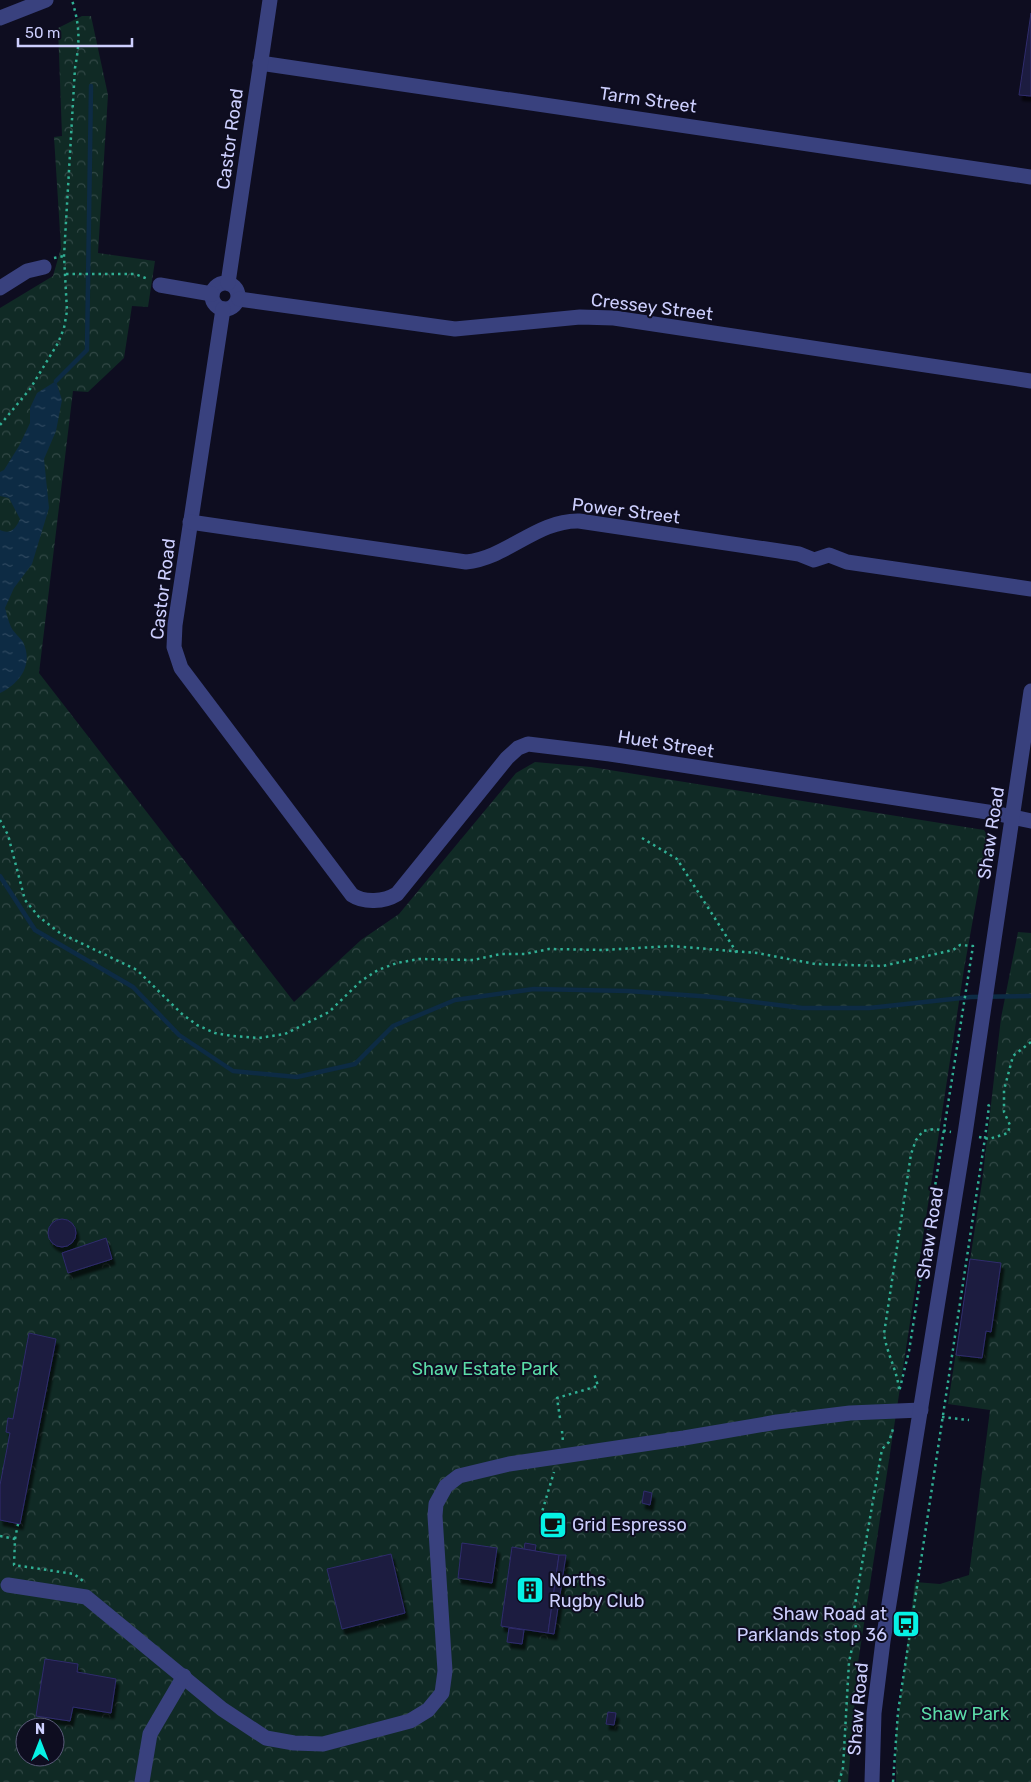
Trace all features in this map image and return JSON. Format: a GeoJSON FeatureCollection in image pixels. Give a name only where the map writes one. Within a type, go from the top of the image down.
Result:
{"type":"FeatureCollection","features":[{"type":"Feature","properties":{"kind":"street"},"geometry":{"type":"LineString","coordinates":[[0,18],[46,0]]}},
{"type":"Feature","properties":{"kind":"street","name":"Castor Road"},"geometry":{"type":"LineString","coordinates":[[228,283],[270,0]]}},
{"type":"Feature","properties":{"kind":"street","name":"Tarm Street"},"geometry":{"type":"LineString","coordinates":[[260,63],[1031,177]]}},
{"type":"Feature","properties":{"kind":"street"},"geometry":{"type":"LineString","coordinates":[[0,288],[27,271],[44,267]]}},
{"type":"Feature","properties":{"kind":"street"},"geometry":{"type":"LineString","coordinates":[[228,283],[238,290],[238,299],[231,308],[223,309],[214,302],[212,294],[220,284],[228,283]]}},
{"type":"Feature","properties":{"kind":"street"},"geometry":{"type":"LineString","coordinates":[[160,285],[212,294]]}},
{"type":"Feature","properties":{"kind":"street","name":"Cressey Street"},"geometry":{"type":"LineString","coordinates":[[238,299],[455,329],[580,317],[614,318],[1031,381]]}},
{"type":"Feature","properties":{"kind":"street","name":"Castor Road"},"geometry":{"type":"LineString","coordinates":[[223,309],[174,630],[177,661],[347,891],[363,900]]}},
{"type":"Feature","properties":{"kind":"street","name":"Power Street"},"geometry":{"type":"LineString","coordinates":[[190,522],[466,562],[483,558],[559,522],[579,521],[799,554],[814,560],[829,555],[848,562],[1031,589]]}},
{"type":"Feature","properties":{"kind":"street","name":"Shaw Road"},"geometry":{"type":"LineString","coordinates":[[872,1782],[874,1713],[882,1650],[990,968],[1031,691]]}},
{"type":"Feature","properties":{"kind":"street","name":"Huet Street"},"geometry":{"type":"LineString","coordinates":[[363,900],[390,898],[397,894],[507,758],[518,748],[528,744],[610,754],[1031,821]]}},
{"type":"Feature","properties":{"kind":"street"},"geometry":{"type":"LineString","coordinates":[[8,1585],[86,1597],[222,1709],[266,1738],[294,1743],[323,1744],[410,1721],[428,1710],[442,1693],[445,1671],[435,1516],[436,1504],[446,1486],[459,1476],[542,1458],[684,1438],[776,1422],[850,1413],[921,1410]]}},
{"type":"Feature","properties":{"kind":"street"},"geometry":{"type":"LineString","coordinates":[[142,1782],[150,1734],[184,1676]]}},
{"type":"Feature","properties":{"kind":"path"},"geometry":{"type":"LineString","coordinates":[[0,425],[30,389],[58,343],[67,310],[64,256],[73,91],[80,41],[80,29],[72,0]]}},
{"type":"Feature","properties":{"kind":"path"},"geometry":{"type":"LineString","coordinates":[[66,274],[126,274],[143,276],[160,285]]}},
{"type":"Feature","properties":{"kind":"path"},"geometry":{"type":"LineString","coordinates":[[0,820],[8,835],[25,900],[39,916],[60,933],[138,970],[182,1014],[215,1033],[259,1038],[286,1034],[329,1012],[361,981],[378,970],[397,963],[419,959],[473,960],[501,954],[525,954],[549,949],[604,950],[671,946],[737,953],[757,953],[815,964],[883,966],[953,950],[960,946],[973,946],[960,1031],[944,1130],[909,1351],[899,1392],[897,1376],[887,1351],[884,1334],[911,1154],[916,1140],[923,1131],[944,1130],[952,1132]]}},
{"type":"Feature","properties":{"kind":"path"},"geometry":{"type":"LineString","coordinates":[[642,838],[677,859],[737,953]]}},
{"type":"Feature","properties":{"kind":"path"},"geometry":{"type":"LineString","coordinates":[[978,1137],[1000,1137],[1008,1133],[1010,1125],[1004,1112],[1004,1090],[1013,1056],[1031,1042]]}},
{"type":"Feature","properties":{"kind":"path"},"geometry":{"type":"LineString","coordinates":[[893,1782],[898,1712],[989,1106]]}},
{"type":"Feature","properties":{"kind":"path"},"geometry":{"type":"LineString","coordinates":[[560,1418],[557,1398],[598,1386],[594,1373]]}},
{"type":"Feature","properties":{"kind":"path"},"geometry":{"type":"LineString","coordinates":[[942,1417],[969,1420]]}},
{"type":"Feature","properties":{"kind":"path"},"geometry":{"type":"LineString","coordinates":[[839,1782],[842,1768],[849,1662],[856,1630],[854,1610],[882,1449],[889,1442],[893,1429]]}},
{"type":"Feature","properties":{"kind":"path"},"geometry":{"type":"LineString","coordinates":[[562,1432],[564,1447]]}},
{"type":"Feature","properties":{"kind":"path"},"geometry":{"type":"LineString","coordinates":[[550,1535],[542,1512],[555,1468]]}},
{"type":"Feature","properties":{"kind":"path"},"geometry":{"type":"LineString","coordinates":[[15,1539],[18,1524]]}},
{"type":"Feature","properties":{"kind":"green space","name":"Shaw Estate Park"},"geometry":{"type":"Polygon","coordinates":[[[82,16],[91,16],[108,95],[98,253],[155,261],[148,307],[132,306],[124,358],[88,392],[73,391],[39,673],[294,1002],[361,940],[399,914],[516,773],[535,762],[591,767],[984,830],[988,836],[964,969],[858,1663],[848,1782],[0,1782],[0,308],[53,276],[61,248],[54,137],[62,136],[58,28],[82,16]]]}},
{"type":"Feature","properties":{"kind":"green space","name":"Shaw Park"},"geometry":{"type":"Polygon","coordinates":[[[1018,932],[1031,933],[1031,1782],[896,1782],[896,1734],[915,1582],[940,1584],[969,1575],[990,1410],[948,1404],[982,1182],[1001,1018],[1018,932]]]}},
{"type":"Feature","properties":{"kind":"water"},"geometry":{"type":"Polygon","coordinates":[[[56,381],[62,400],[56,431],[44,459],[49,508],[32,564],[14,588],[5,608],[11,627],[23,642],[26,650],[26,666],[19,679],[0,693],[0,530],[7,532],[13,530],[20,519],[9,498],[0,496],[0,472],[4,470],[19,446],[30,423],[30,408],[37,393],[56,381]]]}},
{"type":"Feature","properties":{"kind":"building"},"geometry":{"type":"Polygon","coordinates":[[[1031,13],[1031,96],[1019,95],[1031,13]]]}},
{"type":"Feature","properties":{"kind":"building"},"geometry":{"type":"Polygon","coordinates":[[[62,1219],[72,1223],[76,1233],[72,1243],[62,1247],[52,1243],[48,1233],[52,1223],[62,1219]]]}},
{"type":"Feature","properties":{"kind":"building"},"geometry":{"type":"Polygon","coordinates":[[[106,1238],[112,1259],[68,1273],[62,1253],[106,1238]]]}},
{"type":"Feature","properties":{"kind":"building"},"geometry":{"type":"Polygon","coordinates":[[[970,1259],[1001,1263],[991,1332],[986,1331],[982,1358],[956,1355],[970,1259]]]}},
{"type":"Feature","properties":{"kind":"building"},"geometry":{"type":"Polygon","coordinates":[[[29,1333],[56,1339],[20,1524],[0,1520],[0,1485],[10,1433],[6,1432],[8,1418],[13,1419],[29,1333]]]}},
{"type":"Feature","properties":{"kind":"building"},"geometry":{"type":"Polygon","coordinates":[[[644,1491],[652,1493],[650,1505],[642,1503],[644,1491]]]}},
{"type":"Feature","properties":{"kind":"building"},"geometry":{"type":"Polygon","coordinates":[[[462,1543],[497,1548],[492,1583],[458,1578],[462,1543]]]}},
{"type":"Feature","properties":{"kind":"building"},"geometry":{"type":"Polygon","coordinates":[[[525,1543],[536,1545],[535,1551],[524,1549],[525,1543]]]}},
{"type":"Feature","properties":{"kind":"building","name":"Norths Rugby Club"},"geometry":{"type":"Polygon","coordinates":[[[512,1547],[559,1555],[548,1633],[501,1626],[512,1547]]]}},
{"type":"Feature","properties":{"kind":"building"},"geometry":{"type":"Polygon","coordinates":[[[391,1554],[405,1613],[342,1629],[327,1569],[391,1554]]]}},
{"type":"Feature","properties":{"kind":"building"},"geometry":{"type":"Polygon","coordinates":[[[559,1555],[566,1555],[554,1634],[548,1633],[559,1555]]]}},
{"type":"Feature","properties":{"kind":"building"},"geometry":{"type":"Polygon","coordinates":[[[509,1628],[524,1630],[522,1644],[507,1642],[509,1628]]]}},
{"type":"Feature","properties":{"kind":"building"},"geometry":{"type":"Polygon","coordinates":[[[45,1659],[78,1664],[77,1672],[116,1679],[111,1713],[73,1707],[70,1721],[65,1720],[65,1717],[36,1716],[45,1659]]]}},
{"type":"Feature","properties":{"kind":"building"},"geometry":{"type":"Polygon","coordinates":[[[608,1712],[616,1713],[614,1725],[606,1724],[608,1712]]]}},
{"type":"Feature","properties":{"kind":"waterway"},"geometry":{"type":"LineString","coordinates":[[56,381],[87,350],[91,86]]}},
{"type":"Feature","properties":{"kind":"waterway"},"geometry":{"type":"LineString","coordinates":[[0,876],[35,930],[133,987],[179,1035],[233,1071],[297,1077],[355,1064],[393,1026],[455,1000],[534,989],[628,991],[713,997],[802,1008],[869,1008],[971,997],[1031,996]]}},
{"type":"Feature","properties":{"kind":"place","name":"Grid Espresso"},"geometry":{"type":"Point","coordinates":[553,1525]}},
{"type":"Feature","properties":{"kind":"place","name":"Norths Rugby Club"},"geometry":{"type":"Point","coordinates":[530,1590]}},
{"type":"Feature","properties":{"kind":"place","name":"Shaw Road at Parklands stop 36"},"geometry":{"type":"Point","coordinates":[906,1624]}}]}
